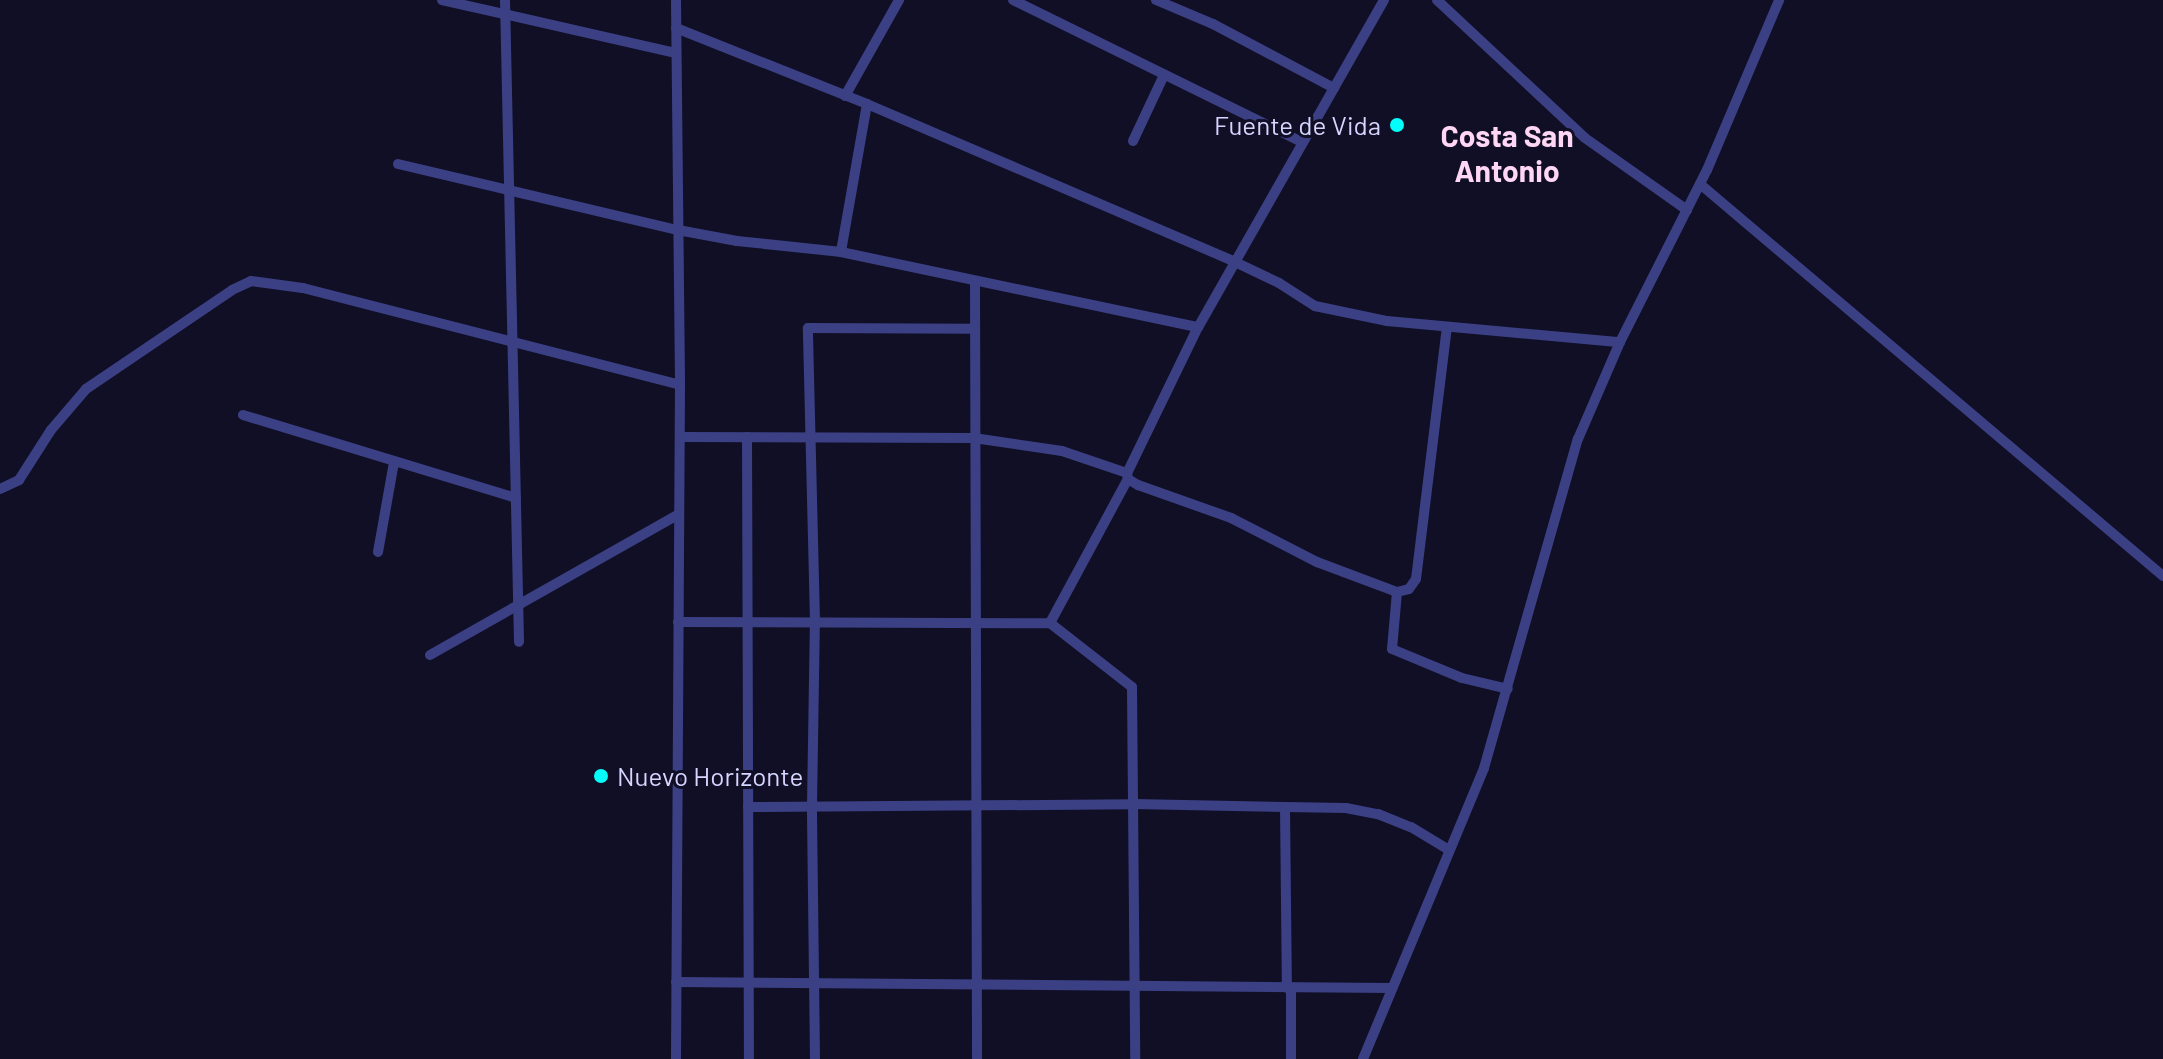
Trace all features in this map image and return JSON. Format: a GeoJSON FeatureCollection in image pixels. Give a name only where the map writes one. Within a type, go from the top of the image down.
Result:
{"type":"FeatureCollection","features":[{"type":"Feature","properties":{"kind":"street"},"geometry":{"type":"LineString","coordinates":[[442,0],[675,53]]}},
{"type":"Feature","properties":{"kind":"street"},"geometry":{"type":"LineString","coordinates":[[505,0],[519,642]]}},
{"type":"Feature","properties":{"kind":"street"},"geometry":{"type":"LineString","coordinates":[[676,0],[680,385],[676,1059]]}},
{"type":"Feature","properties":{"kind":"street"},"geometry":{"type":"LineString","coordinates":[[845,96],[899,0]]}},
{"type":"Feature","properties":{"kind":"street"},"geometry":{"type":"LineString","coordinates":[[1013,0],[1303,143]]}},
{"type":"Feature","properties":{"kind":"street"},"geometry":{"type":"LineString","coordinates":[[1156,0],[1228,31],[1334,88]]}},
{"type":"Feature","properties":{"kind":"street"},"geometry":{"type":"LineString","coordinates":[[1050,623],[1127,476],[1198,327],[1384,0]]}},
{"type":"Feature","properties":{"kind":"street"},"geometry":{"type":"LineString","coordinates":[[1437,0],[1585,138],[1687,210]]}},
{"type":"Feature","properties":{"kind":"street"},"geometry":{"type":"LineString","coordinates":[[1363,1059],[1484,768],[1578,439],[1620,342],[1700,184],[1779,0]]}},
{"type":"Feature","properties":{"kind":"street"},"geometry":{"type":"LineString","coordinates":[[676,28],[867,104],[1235,262],[1329,310],[1387,321],[1620,342]]}},
{"type":"Feature","properties":{"kind":"street"},"geometry":{"type":"LineString","coordinates":[[1133,141],[1164,75]]}},
{"type":"Feature","properties":{"kind":"street"},"geometry":{"type":"LineString","coordinates":[[841,252],[867,104]]}},
{"type":"Feature","properties":{"kind":"street"},"geometry":{"type":"LineString","coordinates":[[398,164],[678,230],[737,241],[841,252],[1198,327]]}},
{"type":"Feature","properties":{"kind":"street"},"geometry":{"type":"LineString","coordinates":[[1700,184],[2163,576]]}},
{"type":"Feature","properties":{"kind":"street"},"geometry":{"type":"LineString","coordinates":[[0,489],[19,480],[51,430],[86,389],[232,290],[251,281],[303,288],[680,385]]}},
{"type":"Feature","properties":{"kind":"street"},"geometry":{"type":"LineString","coordinates":[[975,281],[977,1059]]}},
{"type":"Feature","properties":{"kind":"street"},"geometry":{"type":"LineString","coordinates":[[680,437],[974,438],[1062,451],[1231,518],[1317,562],[1397,592],[1409,589],[1416,579],[1447,327]]}},
{"type":"Feature","properties":{"kind":"street"},"geometry":{"type":"LineString","coordinates":[[815,1059],[817,986],[812,806],[815,621],[808,328],[975,329]]}},
{"type":"Feature","properties":{"kind":"street"},"geometry":{"type":"LineString","coordinates":[[243,415],[516,498]]}},
{"type":"Feature","properties":{"kind":"street"},"geometry":{"type":"LineString","coordinates":[[747,437],[749,1059]]}},
{"type":"Feature","properties":{"kind":"street"},"geometry":{"type":"LineString","coordinates":[[378,552],[394,462]]}},
{"type":"Feature","properties":{"kind":"street"},"geometry":{"type":"LineString","coordinates":[[430,655],[679,514]]}},
{"type":"Feature","properties":{"kind":"street"},"geometry":{"type":"LineString","coordinates":[[1397,592],[1392,649],[1462,678],[1508,689]]}},
{"type":"Feature","properties":{"kind":"street"},"geometry":{"type":"LineString","coordinates":[[678,622],[1050,623],[1132,687],[1135,1059]]}},
{"type":"Feature","properties":{"kind":"street"},"geometry":{"type":"LineString","coordinates":[[748,807],[1133,804],[1346,808],[1378,814],[1449,850]]}},
{"type":"Feature","properties":{"kind":"street"},"geometry":{"type":"LineString","coordinates":[[1285,807],[1291,1059]]}},
{"type":"Feature","properties":{"kind":"street"},"geometry":{"type":"LineString","coordinates":[[676,982],[817,986],[1392,988]]}},
{"type":"Feature","properties":{"kind":"place","name":"Fuente de Vida"},"geometry":{"type":"Point","coordinates":[1397,125]}},
{"type":"Feature","properties":{"kind":"place","name":"Nuevo Horizonte"},"geometry":{"type":"Point","coordinates":[601,776]}},
{"type":"Feature","properties":{"kind":"district","name":"Costa San Antonio"},"geometry":{"type":"Point","coordinates":[1507,152]}}]}
